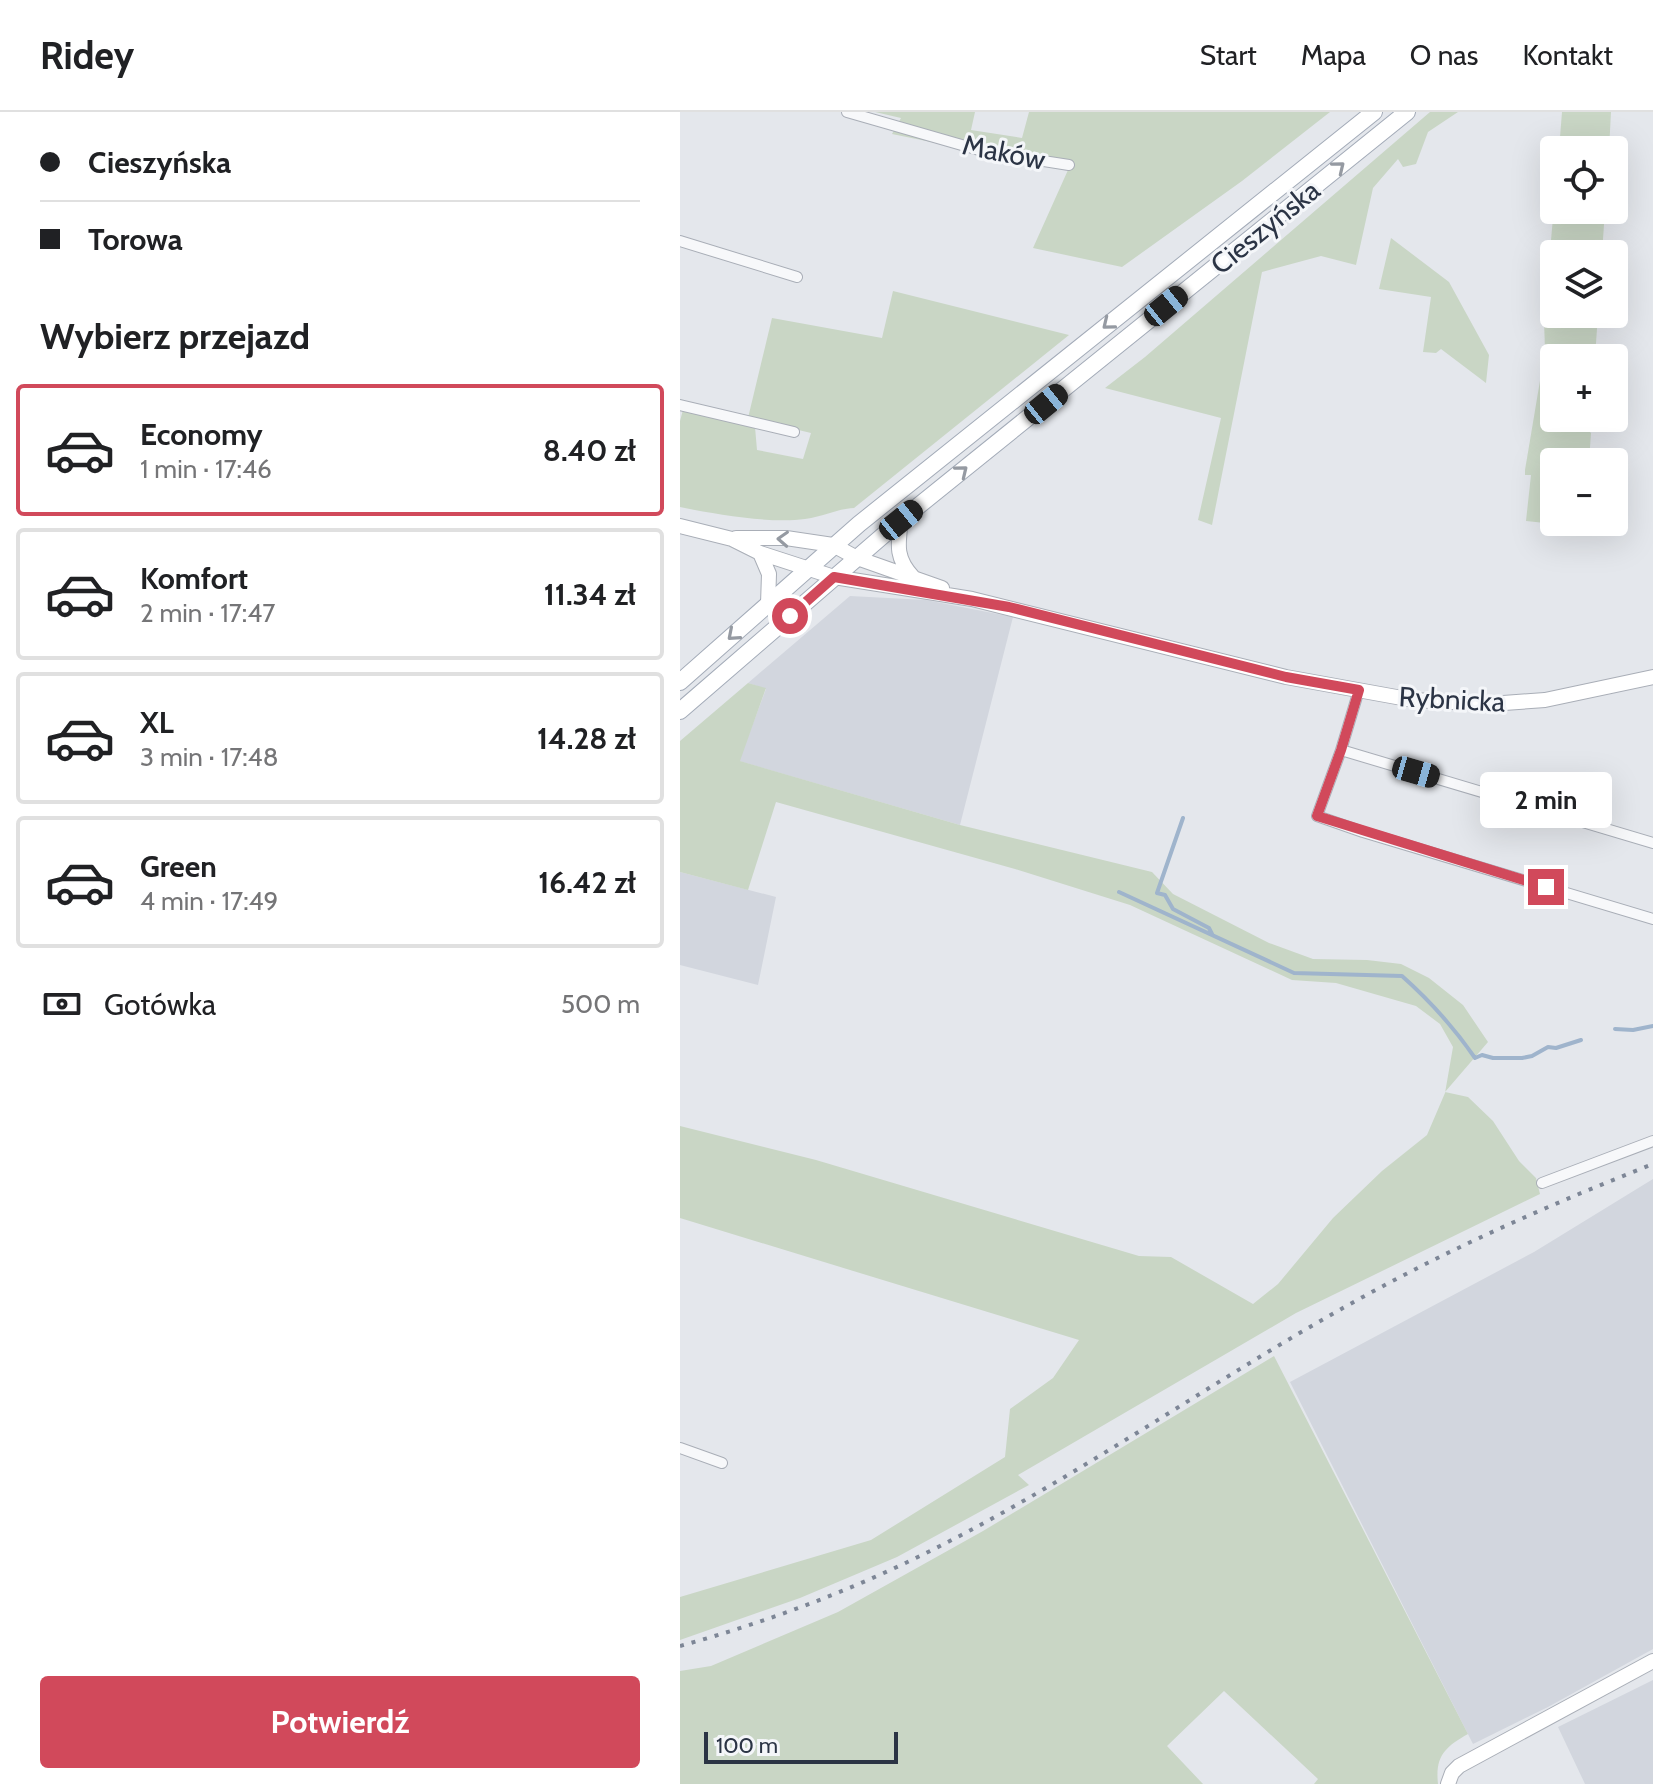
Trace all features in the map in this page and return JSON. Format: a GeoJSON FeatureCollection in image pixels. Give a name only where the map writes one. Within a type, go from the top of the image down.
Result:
{"type":"FeatureCollection","features":[{"type":"Feature","properties":{"kind":"main road","name":"Cieszyńska"},"geometry":{"type":"LineString","coordinates":[[680,682],[833,545],[1374,112]]}},
{"type":"Feature","properties":{"kind":"main road","name":"Cieszyńska"},"geometry":{"type":"LineString","coordinates":[[680,711],[901,520],[1407,112]]}},
{"type":"Feature","properties":{"kind":"street","name":"Maków"},"geometry":{"type":"LineString","coordinates":[[847,112],[986,152],[1069,165]]}},
{"type":"Feature","properties":{"kind":"street"},"geometry":{"type":"LineString","coordinates":[[680,241],[797,277]]}},
{"type":"Feature","properties":{"kind":"street"},"geometry":{"type":"LineString","coordinates":[[680,405],[794,432]]}},
{"type":"Feature","properties":{"kind":"street"},"geometry":{"type":"LineString","coordinates":[[901,520],[897,550],[903,567],[913,577]]}},
{"type":"Feature","properties":{"kind":"street"},"geometry":{"type":"LineString","coordinates":[[680,526],[732,539]]}},
{"type":"Feature","properties":{"kind":"street","name":"Rybnicka"},"geometry":{"type":"LineString","coordinates":[[732,539],[786,538],[833,545],[857,558],[972,599]]}},
{"type":"Feature","properties":{"kind":"street","name":"Rybnicka"},"geometry":{"type":"LineString","coordinates":[[732,539],[760,553],[834,577],[972,599],[1286,677],[1413,700],[1490,704],[1545,700],[1653,677]]}},
{"type":"Feature","properties":{"kind":"street"},"geometry":{"type":"LineString","coordinates":[[760,553],[769,574],[768,604]]}},
{"type":"Feature","properties":{"kind":"street"},"geometry":{"type":"LineString","coordinates":[[1359,690],[1317,816],[1653,919]]}},
{"type":"Feature","properties":{"kind":"street"},"geometry":{"type":"LineString","coordinates":[[1341,750],[1653,843]]}},
{"type":"Feature","properties":{"kind":"street"},"geometry":{"type":"LineString","coordinates":[[1542,1183],[1653,1141]]}},
{"type":"Feature","properties":{"kind":"street"},"geometry":{"type":"LineString","coordinates":[[680,1448],[722,1463]]}},
{"type":"Feature","properties":{"kind":"street"},"geometry":{"type":"LineString","coordinates":[[1448,1784],[1459,1766],[1653,1661]]}},
{"type":"Feature","properties":{"kind":"shaded area"},"geometry":{"type":"Polygon","coordinates":[[[850,596],[926,600],[1013,617],[960,825],[739,761],[766,689],[748,683],[850,596]]]}},
{"type":"Feature","properties":{"kind":"shaded area"},"geometry":{"type":"Polygon","coordinates":[[[680,872],[776,897],[758,985],[680,965],[680,872]]]}},
{"type":"Feature","properties":{"kind":"shaded area"},"geometry":{"type":"Polygon","coordinates":[[[1653,1179],[1653,1649],[1473,1744],[1290,1382],[1534,1252],[1653,1179]]]}},
{"type":"Feature","properties":{"kind":"shaded area"},"geometry":{"type":"Polygon","coordinates":[[[1653,1680],[1653,1784],[1585,1784],[1558,1727],[1653,1680]]]}},
{"type":"Feature","properties":{"kind":"green space"},"geometry":{"type":"Polygon","coordinates":[[[875,112],[975,112],[971,130],[1022,138],[1029,112],[1330,112],[1242,181],[1122,267],[1033,248],[1068,170],[892,134],[901,118],[875,112]]]}},
{"type":"Feature","properties":{"kind":"green space"},"geometry":{"type":"Polygon","coordinates":[[[1430,112],[1458,112],[1428,132],[1416,164],[1403,167],[1398,159],[1373,188],[1356,265],[1321,256],[1262,272],[1212,525],[1198,520],[1221,418],[1105,388],[1430,112]]]}},
{"type":"Feature","properties":{"kind":"green space"},"geometry":{"type":"Polygon","coordinates":[[[1562,112],[1611,112],[1610,136],[1560,136],[1562,112]]]}},
{"type":"Feature","properties":{"kind":"green space"},"geometry":{"type":"Polygon","coordinates":[[[1552,224],[1604,224],[1603,240],[1551,240],[1552,224]]]}},
{"type":"Feature","properties":{"kind":"green space"},"geometry":{"type":"Polygon","coordinates":[[[1391,238],[1449,282],[1489,355],[1486,383],[1441,349],[1436,353],[1423,352],[1431,297],[1379,289],[1391,238]]]}},
{"type":"Feature","properties":{"kind":"green space"},"geometry":{"type":"Polygon","coordinates":[[[893,291],[1069,335],[854,508],[805,519],[776,520],[680,507],[680,421],[683,410],[755,427],[757,450],[803,459],[811,433],[748,418],[772,318],[882,338],[893,291]]]}},
{"type":"Feature","properties":{"kind":"green space"},"geometry":{"type":"Polygon","coordinates":[[[1544,328],[1597,328],[1596,344],[1545,344],[1544,328]]]}},
{"type":"Feature","properties":{"kind":"green space"},"geometry":{"type":"Polygon","coordinates":[[[1540,381],[1540,432],[1590,432],[1590,448],[1540,448],[1540,522],[1526,521],[1531,475],[1525,475],[1540,381]]]}},
{"type":"Feature","properties":{"kind":"green space"},"geometry":{"type":"Polygon","coordinates":[[[748,683],[766,688],[740,761],[960,825],[1152,872],[1173,894],[1269,943],[1313,959],[1401,964],[1429,978],[1463,1005],[1488,1042],[1445,1092],[1453,1047],[1440,1024],[1416,1006],[1336,983],[1292,980],[1130,905],[1015,869],[776,802],[748,890],[680,872],[680,741],[748,683]]]}},
{"type":"Feature","properties":{"kind":"green space"},"geometry":{"type":"Polygon","coordinates":[[[1445,1092],[1468,1097],[1493,1121],[1519,1161],[1536,1178],[1540,1194],[1296,1313],[1018,1475],[1029,1485],[897,1557],[800,1598],[680,1640],[680,1597],[871,1540],[1005,1457],[1010,1409],[1053,1378],[1079,1340],[680,1218],[680,1126],[816,1160],[1139,1256],[1171,1257],[1253,1304],[1278,1284],[1333,1218],[1382,1171],[1427,1135],[1445,1092]]]}},
{"type":"Feature","properties":{"kind":"green space"},"geometry":{"type":"Polygon","coordinates":[[[1274,1356],[1468,1734],[1443,1753],[1438,1766],[1438,1784],[1314,1784],[1318,1779],[1224,1691],[1167,1746],[1203,1784],[680,1784],[680,1671],[711,1666],[838,1612],[983,1531],[1274,1356]]]}},
{"type":"Feature","properties":{"kind":"waterway"},"geometry":{"type":"LineString","coordinates":[[1183,818],[1157,893],[1165,895],[1173,909],[1209,928],[1212,934]]}},
{"type":"Feature","properties":{"kind":"waterway"},"geometry":{"type":"LineString","coordinates":[[1119,892],[1294,973],[1402,976],[1441,1015],[1475,1058],[1482,1055],[1522,1058],[1548,1047],[1556,1048],[1581,1040]]}},
{"type":"Feature","properties":{"kind":"waterway"},"geometry":{"type":"LineString","coordinates":[[1615,1029],[1633,1030],[1653,1026]]}},
{"type":"Feature","properties":{"kind":"railway"},"geometry":{"type":"LineString","coordinates":[[680,1646],[809,1604],[934,1549],[1053,1484],[1344,1307],[1527,1216],[1653,1164]]}},
{"type":"Feature","properties":{"kind":"route"},"geometry":{"type":"LineString","coordinates":[[790,616],[834,577],[972,599],[1286,677],[1359,690],[1317,816],[1546,887]]}}]}
